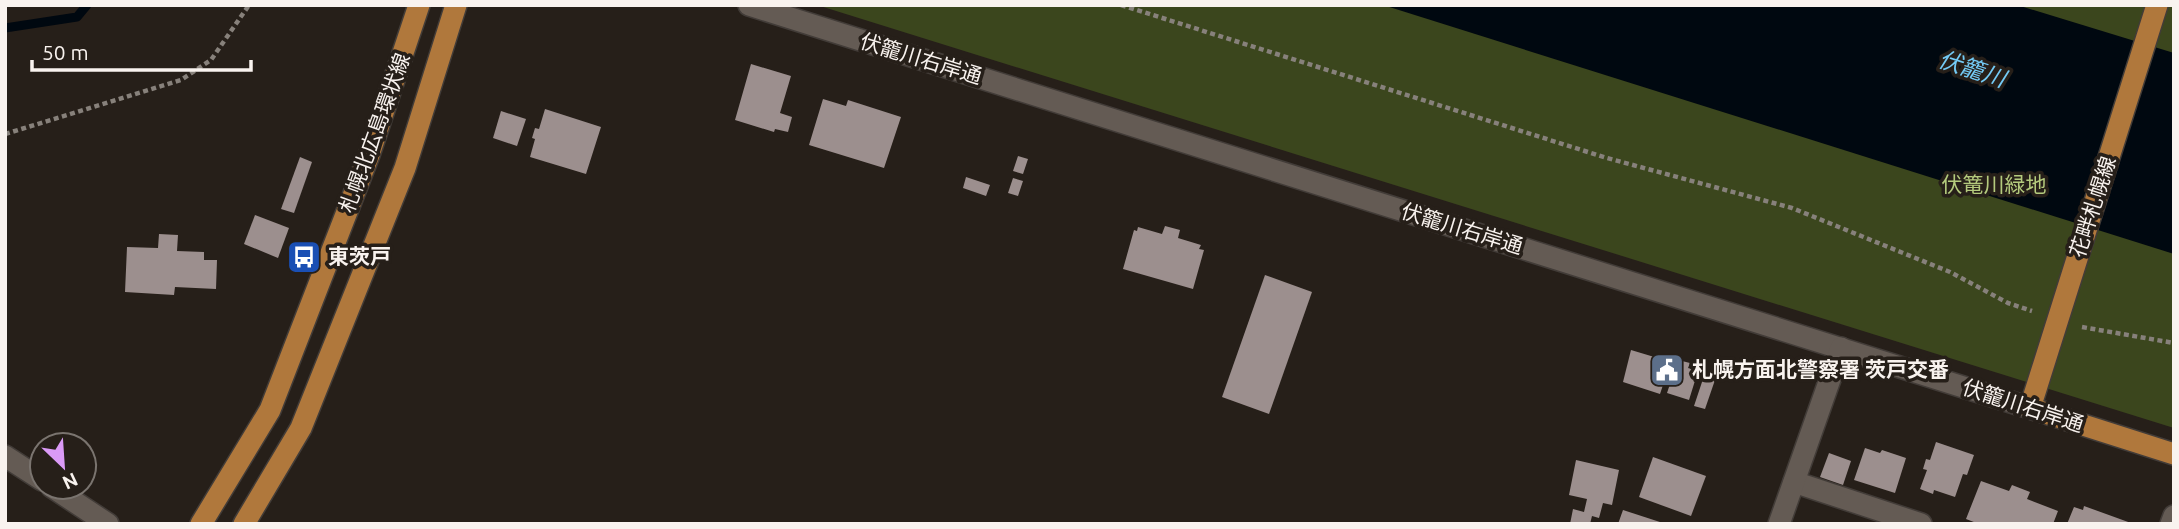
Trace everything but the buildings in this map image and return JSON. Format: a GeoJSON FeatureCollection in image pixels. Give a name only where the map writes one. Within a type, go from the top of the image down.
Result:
{"type":"FeatureCollection","features":[{"type":"Feature","properties":{"kind":"main road","name":"札幌北広島環状線"},"geometry":{"type":"LineString","coordinates":[[201,524],[270,410],[369,155],[419,5]]}},
{"type":"Feature","properties":{"kind":"main road","name":"札幌北広島環状線"},"geometry":{"type":"LineString","coordinates":[[244,524],[301,428],[405,168],[456,5]]}},
{"type":"Feature","properties":{"kind":"main road","name":"花畔札幌線"},"geometry":{"type":"LineString","coordinates":[[2030,408],[2157,5]]}},
{"type":"Feature","properties":{"kind":"main road","name":"伏籠川右岸通"},"geometry":{"type":"LineString","coordinates":[[2030,408],[2174,454]]}},
{"type":"Feature","properties":{"kind":"street","name":"伏籠川右岸通"},"geometry":{"type":"LineString","coordinates":[[749,5],[2030,408]]}},
{"type":"Feature","properties":{"kind":"street"},"geometry":{"type":"LineString","coordinates":[[1779,524],[1841,348]]}},
{"type":"Feature","properties":{"kind":"street"},"geometry":{"type":"LineString","coordinates":[[5,457],[28,472]]}},
{"type":"Feature","properties":{"kind":"street"},"geometry":{"type":"LineString","coordinates":[[1794,482],[1921,524]]}},
{"type":"Feature","properties":{"kind":"street"},"geometry":{"type":"LineString","coordinates":[[73,501],[108,524]]}},
{"type":"Feature","properties":{"kind":"street"},"geometry":{"type":"LineString","coordinates":[[2171,524],[2174,516]]}},
{"type":"Feature","properties":{"kind":"path"},"geometry":{"type":"LineString","coordinates":[[5,134],[181,80],[211,60],[249,5]]}},
{"type":"Feature","properties":{"kind":"path"},"geometry":{"type":"LineString","coordinates":[[1121,5],[1607,158],[1792,208],[1950,272],[2008,303],[2032,311]]}},
{"type":"Feature","properties":{"kind":"path"},"geometry":{"type":"LineString","coordinates":[[2081,327],[2174,343]]}},
{"type":"Feature","properties":{"kind":"green space","name":"伏篭川緑地"},"geometry":{"type":"Polygon","coordinates":[[[817,5],[2174,5],[2174,428],[817,5]]]}},
{"type":"Feature","properties":{"kind":"water","name":"伏籠川"},"geometry":{"type":"Polygon","coordinates":[[[1383,5],[2017,5],[2174,53],[2174,254],[1383,5]]]}},
{"type":"Feature","properties":{"kind":"waterway"},"geometry":{"type":"LineString","coordinates":[[5,28],[77,17],[87,5]]}},
{"type":"Feature","properties":{"kind":"place","name":"東茨戸"},"geometry":{"type":"Point","coordinates":[304,257]}},
{"type":"Feature","properties":{"kind":"place","name":"札幌方面北警察署 茨戸交番"},"geometry":{"type":"Point","coordinates":[1667,370]}}]}
